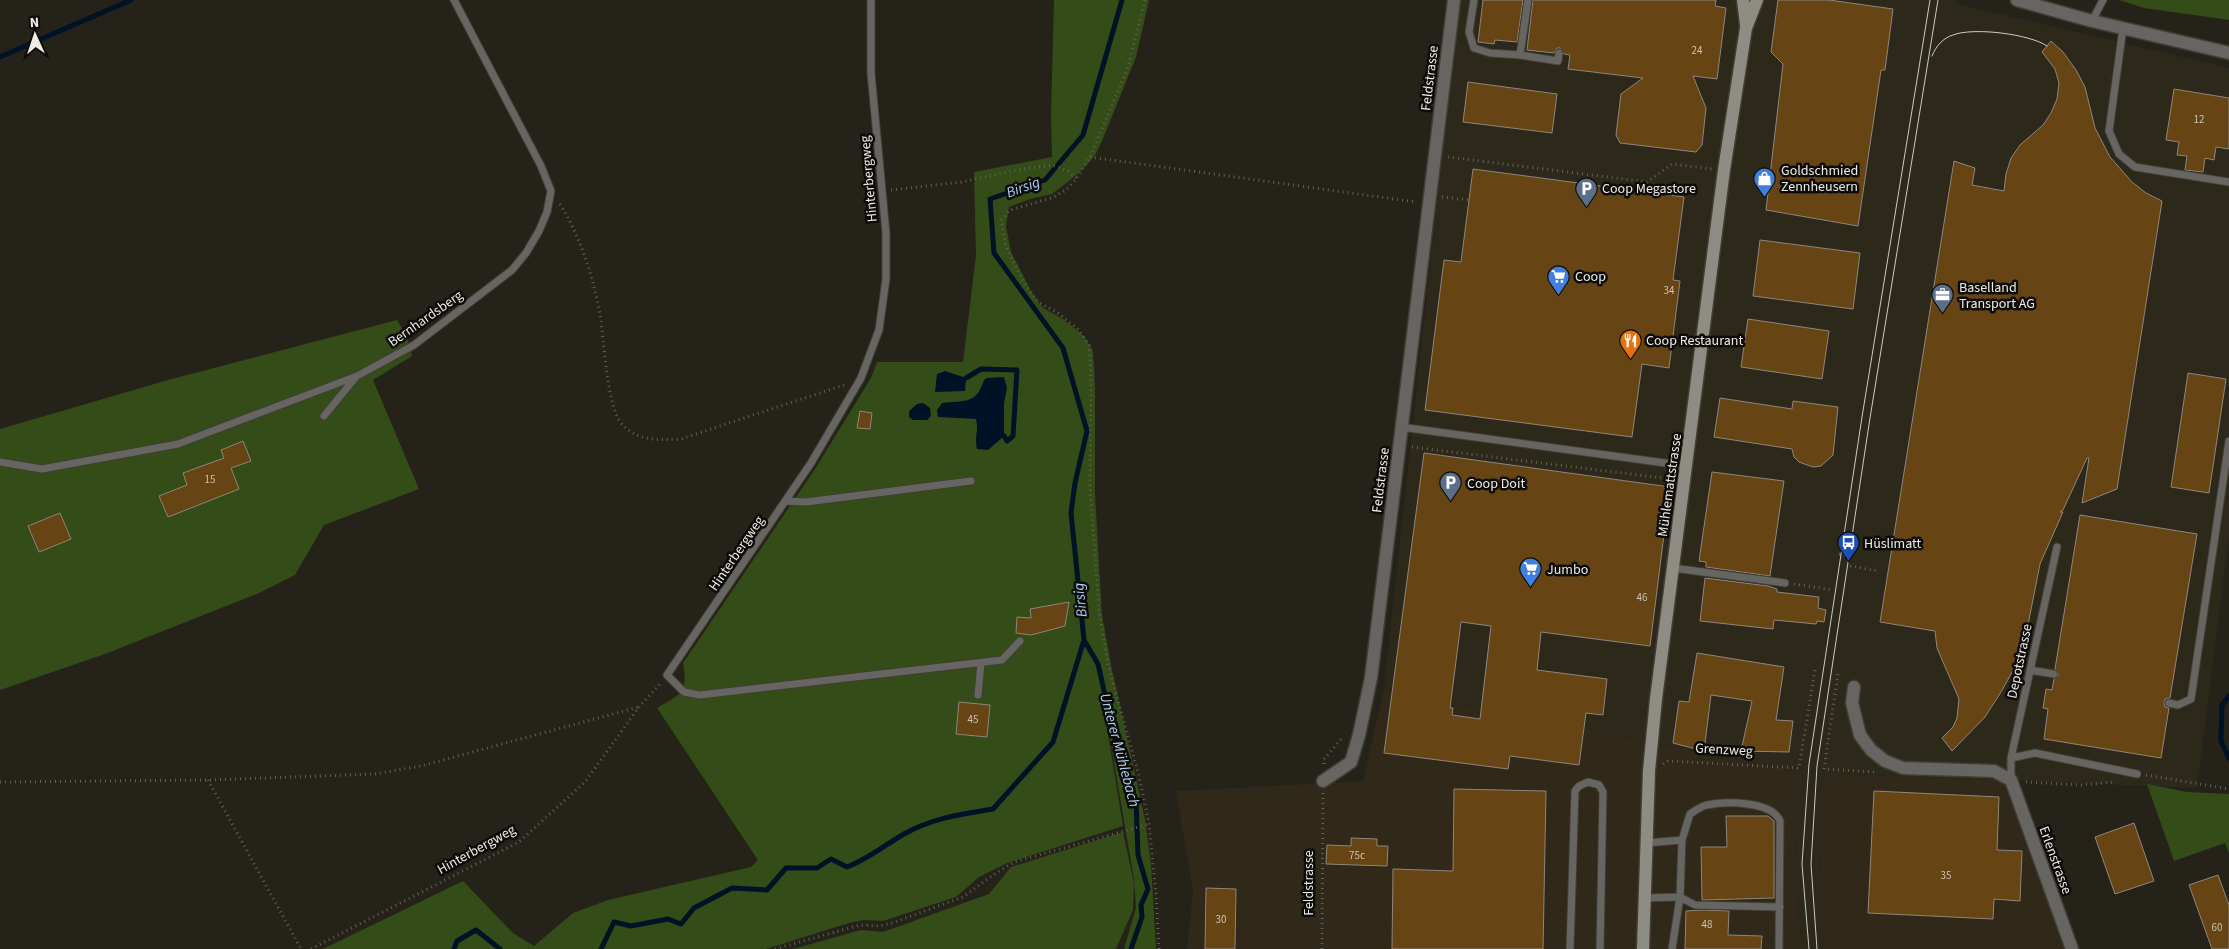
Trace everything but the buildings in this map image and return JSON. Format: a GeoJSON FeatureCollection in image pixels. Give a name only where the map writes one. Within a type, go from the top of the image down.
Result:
{"type":"FeatureCollection","features":[{"type":"Feature","properties":{"kind":"main road","name":"Mühlemattstrasse"},"geometry":{"type":"LineString","coordinates":[[1743,0],[1746,28]]}},
{"type":"Feature","properties":{"kind":"main road","name":"Mühlemattstrasse"},"geometry":{"type":"LineString","coordinates":[[1642,949],[1649,771],[1673,568],[1724,170],[1746,28],[1757,0]]}},
{"type":"Feature","properties":{"kind":"street","name":"Feldstrasse"},"geometry":{"type":"LineString","coordinates":[[1323,781],[1351,762],[1360,735],[1371,678],[1454,0]]}},
{"type":"Feature","properties":{"kind":"street"},"geometry":{"type":"LineString","coordinates":[[2017,0],[2229,53]]}},
{"type":"Feature","properties":{"kind":"street"},"geometry":{"type":"LineString","coordinates":[[1854,687],[1852,703],[1860,735],[1871,750],[1885,761],[1902,768],[1994,772],[2011,780]]}},
{"type":"Feature","properties":{"kind":"street","name":"Erlenstrasse"},"geometry":{"type":"LineString","coordinates":[[2011,780],[2072,949]]}},
{"type":"Feature","properties":{"kind":"lane"},"geometry":{"type":"LineString","coordinates":[[454,0],[541,166],[551,191]]}},
{"type":"Feature","properties":{"kind":"lane","name":"Hinterbergweg"},"geometry":{"type":"LineString","coordinates":[[667,675],[811,463],[861,378],[879,330],[886,279],[886,233],[871,73],[871,0]]}},
{"type":"Feature","properties":{"kind":"lane"},"geometry":{"type":"LineString","coordinates":[[1474,0],[1469,32],[1474,48],[1490,53],[1520,55],[1558,61],[1558,53]]}},
{"type":"Feature","properties":{"kind":"lane"},"geometry":{"type":"LineString","coordinates":[[1520,55],[1528,0]]}},
{"type":"Feature","properties":{"kind":"lane"},"geometry":{"type":"LineString","coordinates":[[2092,20],[2103,0]]}},
{"type":"Feature","properties":{"kind":"lane"},"geometry":{"type":"LineString","coordinates":[[2123,28],[2109,130],[2119,154],[2135,167],[2229,182]]}},
{"type":"Feature","properties":{"kind":"lane","name":"Bernhardsberg"},"geometry":{"type":"LineString","coordinates":[[0,462],[42,470],[178,444],[357,376],[414,345],[512,270],[526,253],[539,231],[547,212],[551,191]]}},
{"type":"Feature","properties":{"kind":"lane"},"geometry":{"type":"LineString","coordinates":[[324,416],[357,376]]}},
{"type":"Feature","properties":{"kind":"lane"},"geometry":{"type":"LineString","coordinates":[[1401,427],[1687,466]]}},
{"type":"Feature","properties":{"kind":"lane"},"geometry":{"type":"LineString","coordinates":[[2169,703],[2178,705],[2191,699],[2229,441]]}},
{"type":"Feature","properties":{"kind":"lane"},"geometry":{"type":"LineString","coordinates":[[786,501],[806,502],[971,480]]}},
{"type":"Feature","properties":{"kind":"lane","name":"Depotstrasse"},"geometry":{"type":"LineString","coordinates":[[2011,780],[2012,758],[2057,547]]}},
{"type":"Feature","properties":{"kind":"lane"},"geometry":{"type":"LineString","coordinates":[[1673,568],[1785,583]]}},
{"type":"Feature","properties":{"kind":"lane"},"geometry":{"type":"LineString","coordinates":[[667,675],[684,692],[700,694],[1002,660],[1020,641]]}},
{"type":"Feature","properties":{"kind":"lane"},"geometry":{"type":"LineString","coordinates":[[978,695],[981,663]]}},
{"type":"Feature","properties":{"kind":"lane"},"geometry":{"type":"LineString","coordinates":[[2030,670],[2054,674]]}},
{"type":"Feature","properties":{"kind":"lane"},"geometry":{"type":"LineString","coordinates":[[2012,758],[2035,753],[2137,774]]}},
{"type":"Feature","properties":{"kind":"lane"},"geometry":{"type":"LineString","coordinates":[[1570,949],[1575,791],[1579,786],[1588,782],[1599,785],[1603,792],[1600,949]]}},
{"type":"Feature","properties":{"kind":"lane"},"geometry":{"type":"LineString","coordinates":[[1672,949],[1680,897],[1682,840],[1690,814],[1705,805],[1723,803],[1764,806],[1777,814],[1780,821],[1779,949]]}},
{"type":"Feature","properties":{"kind":"lane"},"geometry":{"type":"LineString","coordinates":[[1645,843],[1682,840]]}},
{"type":"Feature","properties":{"kind":"lane"},"geometry":{"type":"LineString","coordinates":[[1643,898],[1680,897],[1695,905],[1780,906]]}},
{"type":"Feature","properties":{"kind":"path"},"geometry":{"type":"LineString","coordinates":[[1145,0],[1127,70],[1090,157],[1077,178],[1066,190],[1052,198],[1010,210],[1002,220],[1006,247],[1026,286],[1038,302],[1058,313],[1079,330],[1089,345],[1091,380],[1090,488],[1099,611],[1108,664],[1139,776],[1149,824],[1159,949]]}},
{"type":"Feature","properties":{"kind":"path"},"geometry":{"type":"LineString","coordinates":[[1435,155],[1647,182],[1672,164],[1724,170]]}},
{"type":"Feature","properties":{"kind":"path"},"geometry":{"type":"LineString","coordinates":[[1090,157],[1429,204]]}},
{"type":"Feature","properties":{"kind":"path"},"geometry":{"type":"LineString","coordinates":[[882,191],[962,182],[1011,171],[1052,165],[1068,171],[1077,178]]}},
{"type":"Feature","properties":{"kind":"path"},"geometry":{"type":"LineString","coordinates":[[551,191],[568,217],[584,251],[599,313],[613,405],[620,421],[631,432],[643,438],[656,441],[681,439],[861,378]]}},
{"type":"Feature","properties":{"kind":"path"},"geometry":{"type":"LineString","coordinates":[[1399,445],[1685,481]]}},
{"type":"Feature","properties":{"kind":"path"},"geometry":{"type":"LineString","coordinates":[[1839,554],[1852,557]]}},
{"type":"Feature","properties":{"kind":"path"},"geometry":{"type":"LineString","coordinates":[[1850,566],[1878,571]]}},
{"type":"Feature","properties":{"kind":"path"},"geometry":{"type":"LineString","coordinates":[[1785,583],[1833,590]]}},
{"type":"Feature","properties":{"kind":"path","name":"Grenzweg"},"geometry":{"type":"LineString","coordinates":[[1649,771],[1668,761],[1799,768],[1815,670]]}},
{"type":"Feature","properties":{"kind":"path"},"geometry":{"type":"LineString","coordinates":[[1838,674],[1824,769],[1878,772]]}},
{"type":"Feature","properties":{"kind":"path","name":"Hinterbergweg"},"geometry":{"type":"LineString","coordinates":[[311,949],[519,842],[585,782],[639,707],[667,675]]}},
{"type":"Feature","properties":{"kind":"path"},"geometry":{"type":"LineString","coordinates":[[0,782],[322,777],[394,771],[421,766],[639,707]]}},
{"type":"Feature","properties":{"kind":"path"},"geometry":{"type":"LineString","coordinates":[[208,780],[301,949]]}},
{"type":"Feature","properties":{"kind":"path","name":"Feldstrasse"},"geometry":{"type":"LineString","coordinates":[[1322,949],[1323,781]]}},
{"type":"Feature","properties":{"kind":"path"},"geometry":{"type":"LineString","coordinates":[[2220,788],[2229,789]]}},
{"type":"Feature","properties":{"kind":"path"},"geometry":{"type":"LineString","coordinates":[[775,949],[860,925],[879,926],[892,923],[964,897],[1014,862],[1149,824]]}},
{"type":"Feature","properties":{"kind":"shaded area"},"geometry":{"type":"Polygon","coordinates":[[[1459,0],[1955,0],[1958,4],[2229,68],[2229,537],[2197,788],[1825,773],[1820,841],[1821,899],[1826,949],[1802,949],[1797,895],[1793,771],[1384,689],[1459,0]]]}},
{"type":"Feature","properties":{"kind":"shaded area"},"geometry":{"type":"Polygon","coordinates":[[[1384,689],[1793,771],[1797,895],[1802,949],[1187,949],[1193,892],[1176,791],[1363,781],[1384,689]]]}},
{"type":"Feature","properties":{"kind":"shaded area"},"geometry":{"type":"Polygon","coordinates":[[[1825,773],[2005,780],[2064,949],[1826,949],[1821,899],[1820,841],[1825,773]]]}},
{"type":"Feature","properties":{"kind":"green space"},"geometry":{"type":"Polygon","coordinates":[[[1054,0],[1149,0],[1136,57],[1094,157],[1079,173],[1052,194],[1030,199],[1009,207],[1006,226],[1011,252],[1031,291],[1043,308],[1063,319],[1084,336],[1093,351],[1095,386],[1095,494],[1102,615],[1112,670],[1145,819],[1151,864],[1156,949],[1124,949],[1136,908],[1134,879],[1105,710],[1098,698],[1104,709],[1123,826],[1007,863],[979,877],[956,897],[883,921],[864,920],[849,923],[766,949],[323,949],[463,881],[513,933],[534,946],[573,913],[608,900],[751,867],[758,860],[657,708],[678,695],[684,687],[683,663],[815,469],[871,378],[877,362],[963,362],[976,255],[974,172],[1052,157],[1051,115],[1054,0]]]}},
{"type":"Feature","properties":{"kind":"green space"},"geometry":{"type":"Polygon","coordinates":[[[2119,0],[2229,0],[2229,20],[2144,8],[2119,0]]]}},
{"type":"Feature","properties":{"kind":"green space"},"geometry":{"type":"Polygon","coordinates":[[[397,320],[407,336],[412,356],[373,380],[419,489],[324,525],[295,575],[259,593],[105,654],[0,690],[0,429],[168,380],[397,320]]]}},
{"type":"Feature","properties":{"kind":"green space"},"geometry":{"type":"Polygon","coordinates":[[[2147,784],[2187,792],[2229,794],[2229,853],[2225,843],[2174,861],[2147,784]]]}},
{"type":"Feature","properties":{"kind":"green space"},"geometry":{"type":"Polygon","coordinates":[[[1123,832],[1134,883],[1133,910],[1116,949],[793,949],[861,930],[883,932],[989,894],[1011,867],[1123,832]]]}},
{"type":"Feature","properties":{"kind":"water"},"geometry":{"type":"Polygon","coordinates":[[[945,371],[966,378],[965,391],[935,392],[937,374],[945,371]]]}},
{"type":"Feature","properties":{"kind":"water"},"geometry":{"type":"Polygon","coordinates":[[[1004,377],[1007,388],[1004,404],[1004,436],[988,450],[977,449],[976,419],[938,417],[937,410],[942,403],[969,400],[977,394],[987,378],[1004,377]]]}},
{"type":"Feature","properties":{"kind":"water"},"geometry":{"type":"Polygon","coordinates":[[[923,403],[930,408],[931,416],[927,420],[913,420],[909,417],[909,411],[917,404],[923,403]]]}},
{"type":"Feature","properties":{"kind":"waterway"},"geometry":{"type":"LineString","coordinates":[[0,57],[131,0]]}},
{"type":"Feature","properties":{"kind":"waterway","name":"Birsig"},"geometry":{"type":"LineString","coordinates":[[601,949],[614,922],[631,926],[668,919],[681,924],[694,908],[732,888],[767,890],[786,868],[817,868],[831,859],[847,867],[925,824],[947,817],[993,809],[1053,742],[1084,640],[1071,513],[1075,483],[1087,431],[1063,348],[994,253],[990,199],[1045,180],[1083,135],[1122,0]]}},
{"type":"Feature","properties":{"kind":"waterway"},"geometry":{"type":"LineString","coordinates":[[966,378],[981,369],[1017,370],[1013,436],[1007,441],[1004,436]]}},
{"type":"Feature","properties":{"kind":"waterway","name":"Unterer Mühlebach"},"geometry":{"type":"LineString","coordinates":[[1084,640],[1098,664],[1116,744],[1125,763],[1125,780],[1136,801],[1138,855],[1148,889],[1141,905],[1142,917],[1131,949]]}},
{"type":"Feature","properties":{"kind":"waterway"},"geometry":{"type":"LineString","coordinates":[[2229,696],[2222,705],[2221,741],[2229,758]]}},
{"type":"Feature","properties":{"kind":"waterway","name":"Birsig"},"geometry":{"type":"LineString","coordinates":[[454,949],[457,941],[476,930],[500,949]]}},
{"type":"Feature","properties":{"kind":"tram line"},"geometry":{"type":"LineString","coordinates":[[1809,949],[1802,864],[1809,764],[1862,417],[1930,0]]}},
{"type":"Feature","properties":{"kind":"tram line"},"geometry":{"type":"LineString","coordinates":[[1817,949],[1811,864],[1817,766],[1870,418],[1938,0]]}},
{"type":"Feature","properties":{"kind":"tram line"},"geometry":{"type":"LineString","coordinates":[[1932,56],[1943,40],[1962,33],[1987,32],[2015,35],[2047,46]]}},
{"type":"Feature","properties":{"kind":"place","name":"Goldschmied Zennheusern"},"geometry":{"type":"Point","coordinates":[1765,197]}},
{"type":"Feature","properties":{"kind":"place","name":"Coop Megastore"},"geometry":{"type":"Point","coordinates":[1586,207]}},
{"type":"Feature","properties":{"kind":"place","name":"Coop"},"geometry":{"type":"Point","coordinates":[1559,295]}},
{"type":"Feature","properties":{"kind":"place","name":"Baselland Transport AG"},"geometry":{"type":"Point","coordinates":[1943,314]}},
{"type":"Feature","properties":{"kind":"place","name":"Coop Restaurant"},"geometry":{"type":"Point","coordinates":[1630,359]}},
{"type":"Feature","properties":{"kind":"place","name":"Coop Doit"},"geometry":{"type":"Point","coordinates":[1451,502]}},
{"type":"Feature","properties":{"kind":"place","name":"Hüslimatt"},"geometry":{"type":"Point","coordinates":[1848,562]}},
{"type":"Feature","properties":{"kind":"place","name":"Jumbo"},"geometry":{"type":"Point","coordinates":[1531,588]}}]}
